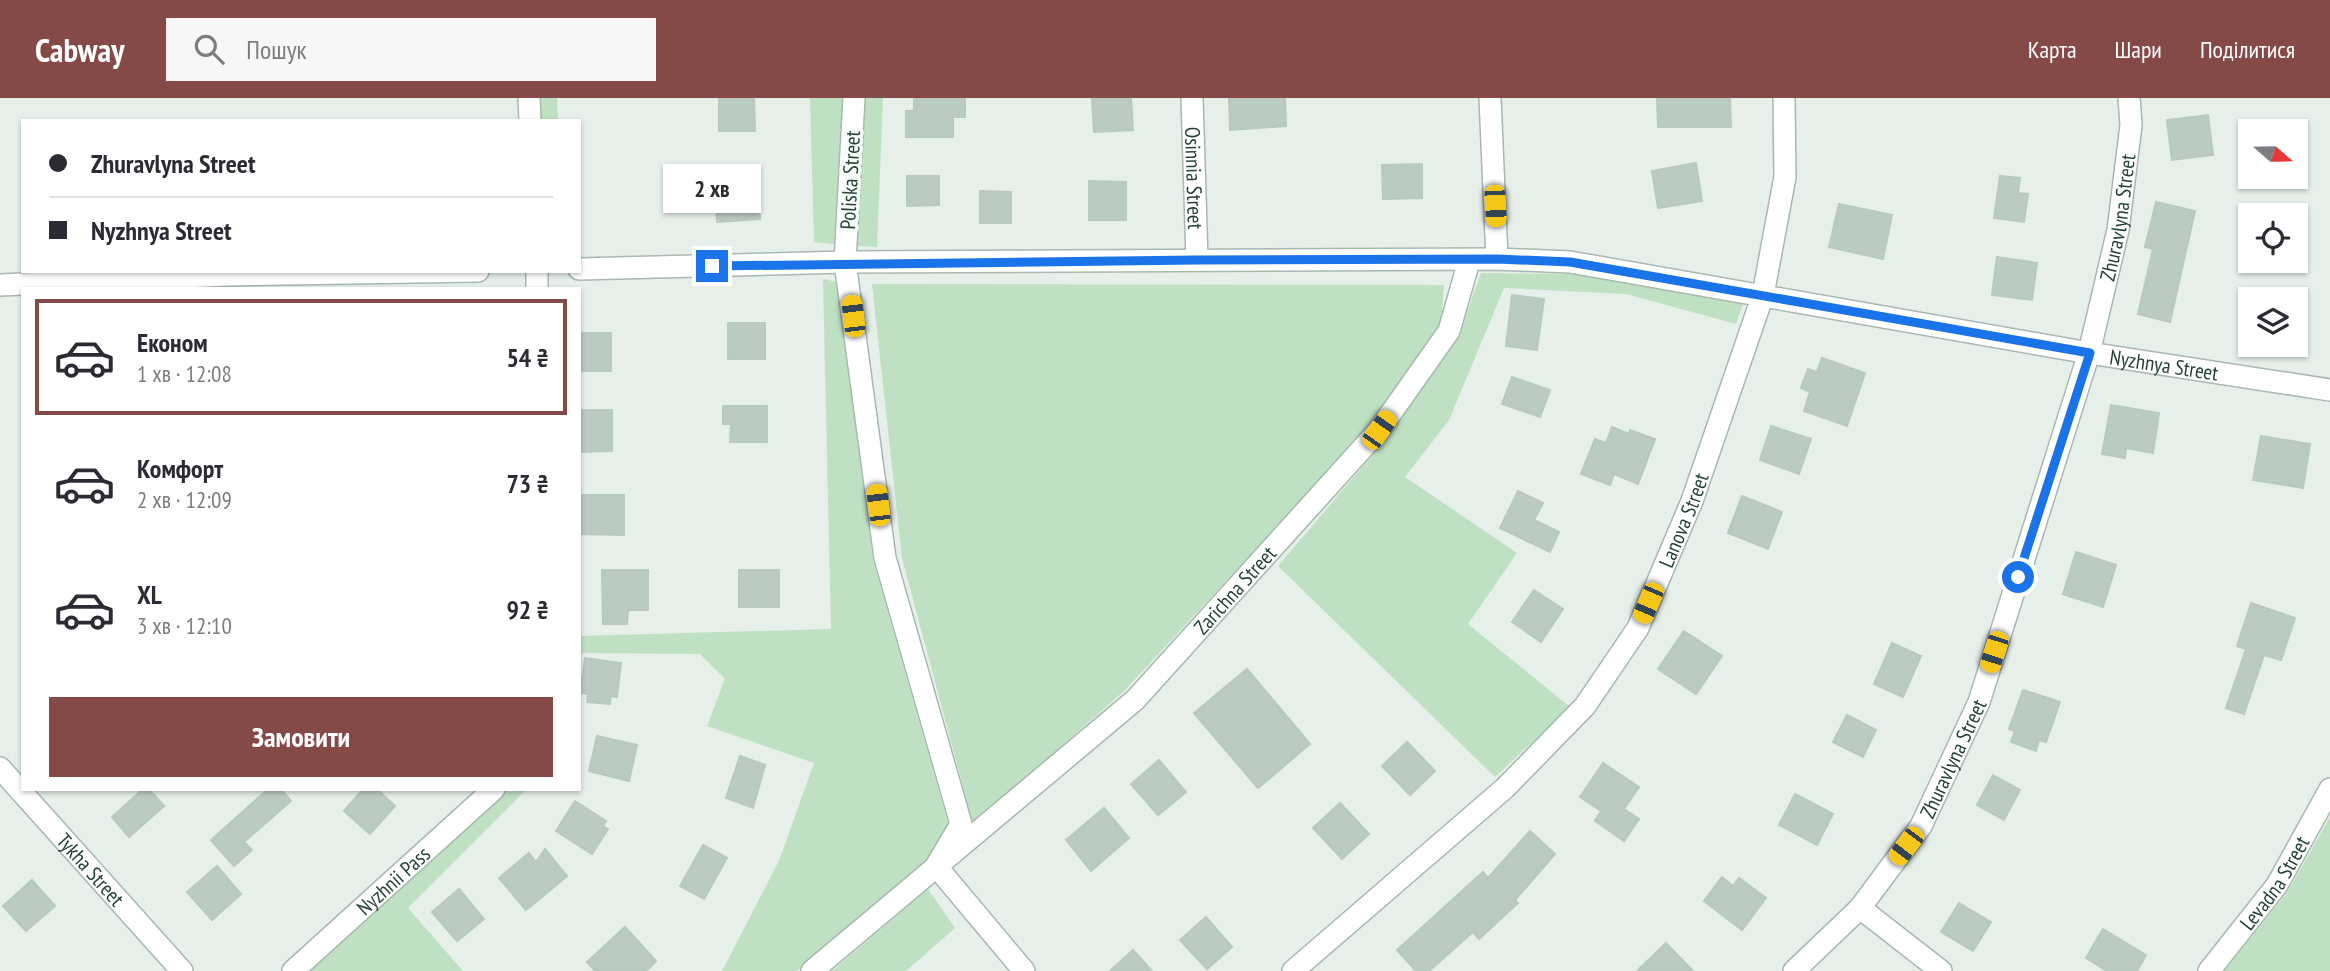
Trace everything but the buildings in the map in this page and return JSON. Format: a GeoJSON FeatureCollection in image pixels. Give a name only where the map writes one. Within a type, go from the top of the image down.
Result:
{"type":"FeatureCollection","features":[{"type":"Feature","properties":{"kind":"street"},"geometry":{"type":"LineString","coordinates":[[529,98],[530,119]]}},
{"type":"Feature","properties":{"kind":"street","name":"Poliska Street"},"geometry":{"type":"LineString","coordinates":[[845,262],[854,98]]}},
{"type":"Feature","properties":{"kind":"street","name":"Osinnia Street"},"geometry":{"type":"LineString","coordinates":[[1192,98],[1197,260]]}},
{"type":"Feature","properties":{"kind":"street"},"geometry":{"type":"LineString","coordinates":[[1490,98],[1497,259]]}},
{"type":"Feature","properties":{"kind":"street","name":"Lanova Street"},"geometry":{"type":"LineString","coordinates":[[1293,971],[1505,788],[1585,706],[1638,628],[1692,501],[1763,295],[1785,177],[1784,98]]}},
{"type":"Feature","properties":{"kind":"street","name":"Zhuravlyna Street"},"geometry":{"type":"LineString","coordinates":[[1794,971],[1860,908],[1921,826],[1979,702],[2090,353],[2118,230],[2131,124],[2129,98]]}},
{"type":"Feature","properties":{"kind":"street","name":"Nyzhnya Street"},"geometry":{"type":"LineString","coordinates":[[581,269],[845,262],[1497,259],[1570,262],[2090,353],[2330,390]]}},
{"type":"Feature","properties":{"kind":"street","name":"Zarichna Street"},"geometry":{"type":"LineString","coordinates":[[812,971],[1135,700],[1379,430],[1449,331],[1469,261]]}},
{"type":"Feature","properties":{"kind":"street","name":"Zarichna Street"},"geometry":{"type":"LineString","coordinates":[[845,262],[885,558],[961,824],[936,866]]}},
{"type":"Feature","properties":{"kind":"street"},"geometry":{"type":"LineString","coordinates":[[0,285],[228,282],[433,273]]}},
{"type":"Feature","properties":{"kind":"street","name":"Tykha Street"},"geometry":{"type":"LineString","coordinates":[[0,768],[21,786]]}},
{"type":"Feature","properties":{"kind":"street","name":"Levadna Street"},"geometry":{"type":"LineString","coordinates":[[2209,971],[2277,885],[2330,789]]}},
{"type":"Feature","properties":{"kind":"street","name":"Nyzhnii Pass"},"geometry":{"type":"LineString","coordinates":[[293,971],[492,791]]}},
{"type":"Feature","properties":{"kind":"street","name":"Tykha Street"},"geometry":{"type":"LineString","coordinates":[[29,793],[182,971]]}},
{"type":"Feature","properties":{"kind":"street"},"geometry":{"type":"LineString","coordinates":[[936,866],[1024,971]]}},
{"type":"Feature","properties":{"kind":"street"},"geometry":{"type":"LineString","coordinates":[[1860,908],[1941,971]]}},
{"type":"Feature","properties":{"kind":"green space"},"geometry":{"type":"Polygon","coordinates":[[[539,98],[557,98],[558,119],[540,119],[539,98]]]}},
{"type":"Feature","properties":{"kind":"green space"},"geometry":{"type":"Polygon","coordinates":[[[810,98],[843,98],[834,244],[814,242],[810,98]]]}},
{"type":"Feature","properties":{"kind":"green space"},"geometry":{"type":"Polygon","coordinates":[[[864,98],[883,98],[877,247],[856,246],[864,98]]]}},
{"type":"Feature","properties":{"kind":"green space"},"geometry":{"type":"Polygon","coordinates":[[[1481,273],[1571,274],[1743,304],[1736,324],[1626,294],[1504,288],[1449,420],[1405,477],[1517,553],[1468,624],[1570,707],[1495,777],[1278,566],[1387,438],[1459,335],[1481,273]]]}},
{"type":"Feature","properties":{"kind":"green space"},"geometry":{"type":"Polygon","coordinates":[[[823,279],[838,282],[873,560],[948,823],[924,866],[797,971],[722,971],[779,861],[814,763],[707,726],[725,679],[700,654],[581,653],[581,636],[831,629],[823,279]]]}},
{"type":"Feature","properties":{"kind":"green space"},"geometry":{"type":"Polygon","coordinates":[[[872,284],[1444,285],[1441,328],[1371,425],[1124,691],[973,824],[902,558],[872,284]]]}},
{"type":"Feature","properties":{"kind":"green space"},"geometry":{"type":"Polygon","coordinates":[[[506,791],[525,791],[408,908],[463,971],[309,971],[506,791]]]}},
{"type":"Feature","properties":{"kind":"green space"},"geometry":{"type":"Polygon","coordinates":[[[2330,817],[2330,971],[2224,971],[2287,893],[2330,817]]]}},
{"type":"Feature","properties":{"kind":"green space"},"geometry":{"type":"Polygon","coordinates":[[[928,889],[955,928],[906,971],[832,971],[928,889]]]}},
{"type":"Feature","properties":{"kind":"route"},"geometry":{"type":"LineString","coordinates":[[712,266],[845,262],[1197,260],[1497,259],[1570,262],[2090,353],[2018,577]]}}]}
